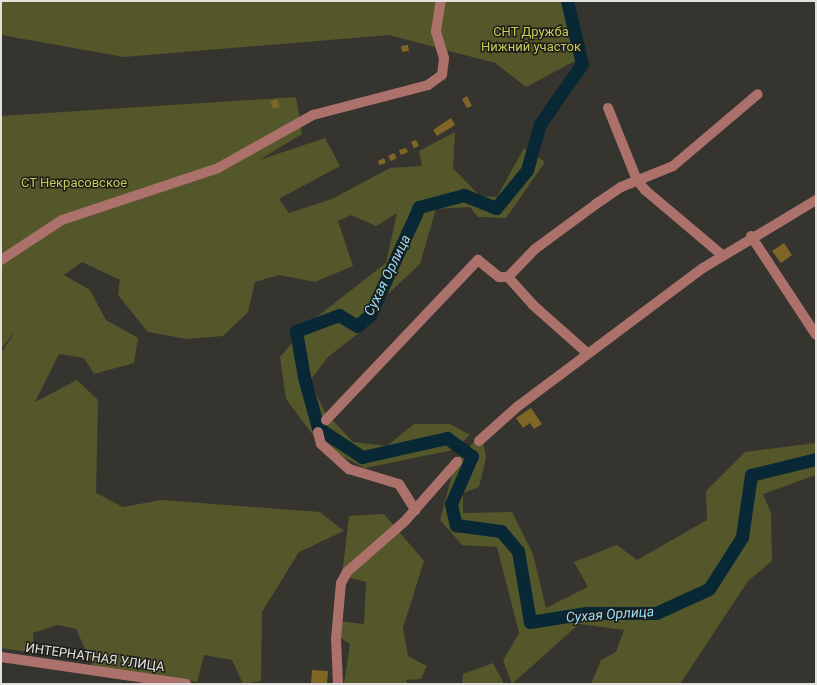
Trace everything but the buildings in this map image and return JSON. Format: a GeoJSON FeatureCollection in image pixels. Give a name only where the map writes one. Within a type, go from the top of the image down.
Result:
{"type":"FeatureCollection","features":[{"type":"Feature","properties":{"kind":"street"},"geometry":{"type":"LineString","coordinates":[[1,260],[62,220],[218,168],[313,115],[428,85],[442,75],[444,58],[436,31],[441,1]]}},
{"type":"Feature","properties":{"kind":"street"},"geometry":{"type":"LineString","coordinates":[[326,420],[478,260],[499,277],[508,277],[534,249],[596,204],[637,180],[673,166],[758,94]]}},
{"type":"Feature","properties":{"kind":"street"},"geometry":{"type":"LineString","coordinates":[[608,108],[637,180],[659,206],[722,255]]}},
{"type":"Feature","properties":{"kind":"street"},"geometry":{"type":"LineString","coordinates":[[480,441],[588,353],[722,255],[751,236],[816,200]]}},
{"type":"Feature","properties":{"kind":"street"},"geometry":{"type":"LineString","coordinates":[[751,236],[816,335]]}},
{"type":"Feature","properties":{"kind":"street"},"geometry":{"type":"LineString","coordinates":[[508,277],[533,305],[588,353]]}},
{"type":"Feature","properties":{"kind":"street"},"geometry":{"type":"LineString","coordinates":[[318,432],[321,444],[349,469],[399,484],[415,510]]}},
{"type":"Feature","properties":{"kind":"street"},"geometry":{"type":"LineString","coordinates":[[338,684],[336,639],[341,583],[347,572],[379,547],[415,510],[457,462]]}},
{"type":"Feature","properties":{"kind":"street","name":"ИНТЕРНАТНАЯ УЛИЦА"},"geometry":{"type":"LineString","coordinates":[[1,657],[186,684]]}},
{"type":"Feature","properties":{"kind":"green space","name":"СНТ Дружба Нижний участок"},"geometry":{"type":"Polygon","coordinates":[[[1,1],[562,1],[575,61],[526,87],[495,63],[389,35],[124,57],[1,35],[1,1]]]}},
{"type":"Feature","properties":{"kind":"green space","name":"СТ Некрасовское"},"geometry":{"type":"Polygon","coordinates":[[[296,97],[302,134],[259,160],[325,138],[340,166],[279,199],[289,213],[332,199],[390,168],[422,166],[419,151],[455,132],[453,168],[480,196],[497,197],[524,148],[545,162],[506,218],[478,217],[470,207],[436,209],[420,264],[375,306],[360,332],[328,357],[310,381],[325,412],[353,442],[387,446],[414,424],[450,424],[470,435],[453,450],[365,468],[321,446],[286,399],[280,357],[309,323],[386,263],[397,213],[376,226],[351,215],[338,221],[353,266],[315,282],[279,275],[255,282],[248,312],[223,336],[187,339],[148,332],[118,295],[120,280],[82,262],[64,275],[90,290],[106,320],[138,338],[134,363],[94,374],[84,358],[59,354],[35,402],[77,380],[98,400],[96,493],[123,507],[161,500],[320,512],[344,531],[299,552],[262,612],[261,681],[243,684],[232,660],[204,655],[197,682],[93,666],[76,629],[58,625],[33,633],[34,653],[1,648],[1,353],[16,330],[1,349],[1,116],[296,97]]]}},
{"type":"Feature","properties":{"kind":"green space"},"geometry":{"type":"Polygon","coordinates":[[[482,434],[486,458],[479,487],[463,493],[463,513],[512,512],[533,554],[546,608],[588,587],[574,562],[617,545],[637,560],[707,520],[706,491],[745,452],[816,443],[816,475],[763,494],[771,513],[772,561],[748,581],[680,684],[591,684],[601,660],[616,652],[624,630],[579,624],[512,684],[503,661],[519,633],[497,547],[462,545],[440,520],[456,460],[482,434]]]}},
{"type":"Feature","properties":{"kind":"green space"},"geometry":{"type":"Polygon","coordinates":[[[384,514],[424,561],[403,628],[408,656],[427,666],[421,679],[406,680],[408,684],[344,684],[350,644],[333,633],[337,621],[364,624],[366,582],[342,576],[349,516],[384,514]]]}},
{"type":"Feature","properties":{"kind":"green space"},"geometry":{"type":"Polygon","coordinates":[[[493,663],[504,684],[462,684],[463,674],[493,663]]]}},
{"type":"Feature","properties":{"kind":"waterway","name":"Сухая Орлица"},"geometry":{"type":"LineString","coordinates":[[567,1],[582,64],[540,124],[527,170],[496,208],[464,195],[419,207],[370,315],[357,326],[339,315],[296,331],[304,377],[318,428],[362,457],[447,438],[472,456],[451,504],[456,525],[501,531],[518,551],[530,622],[586,613],[656,613],[709,589],[742,537],[751,475],[816,459]]}}]}
